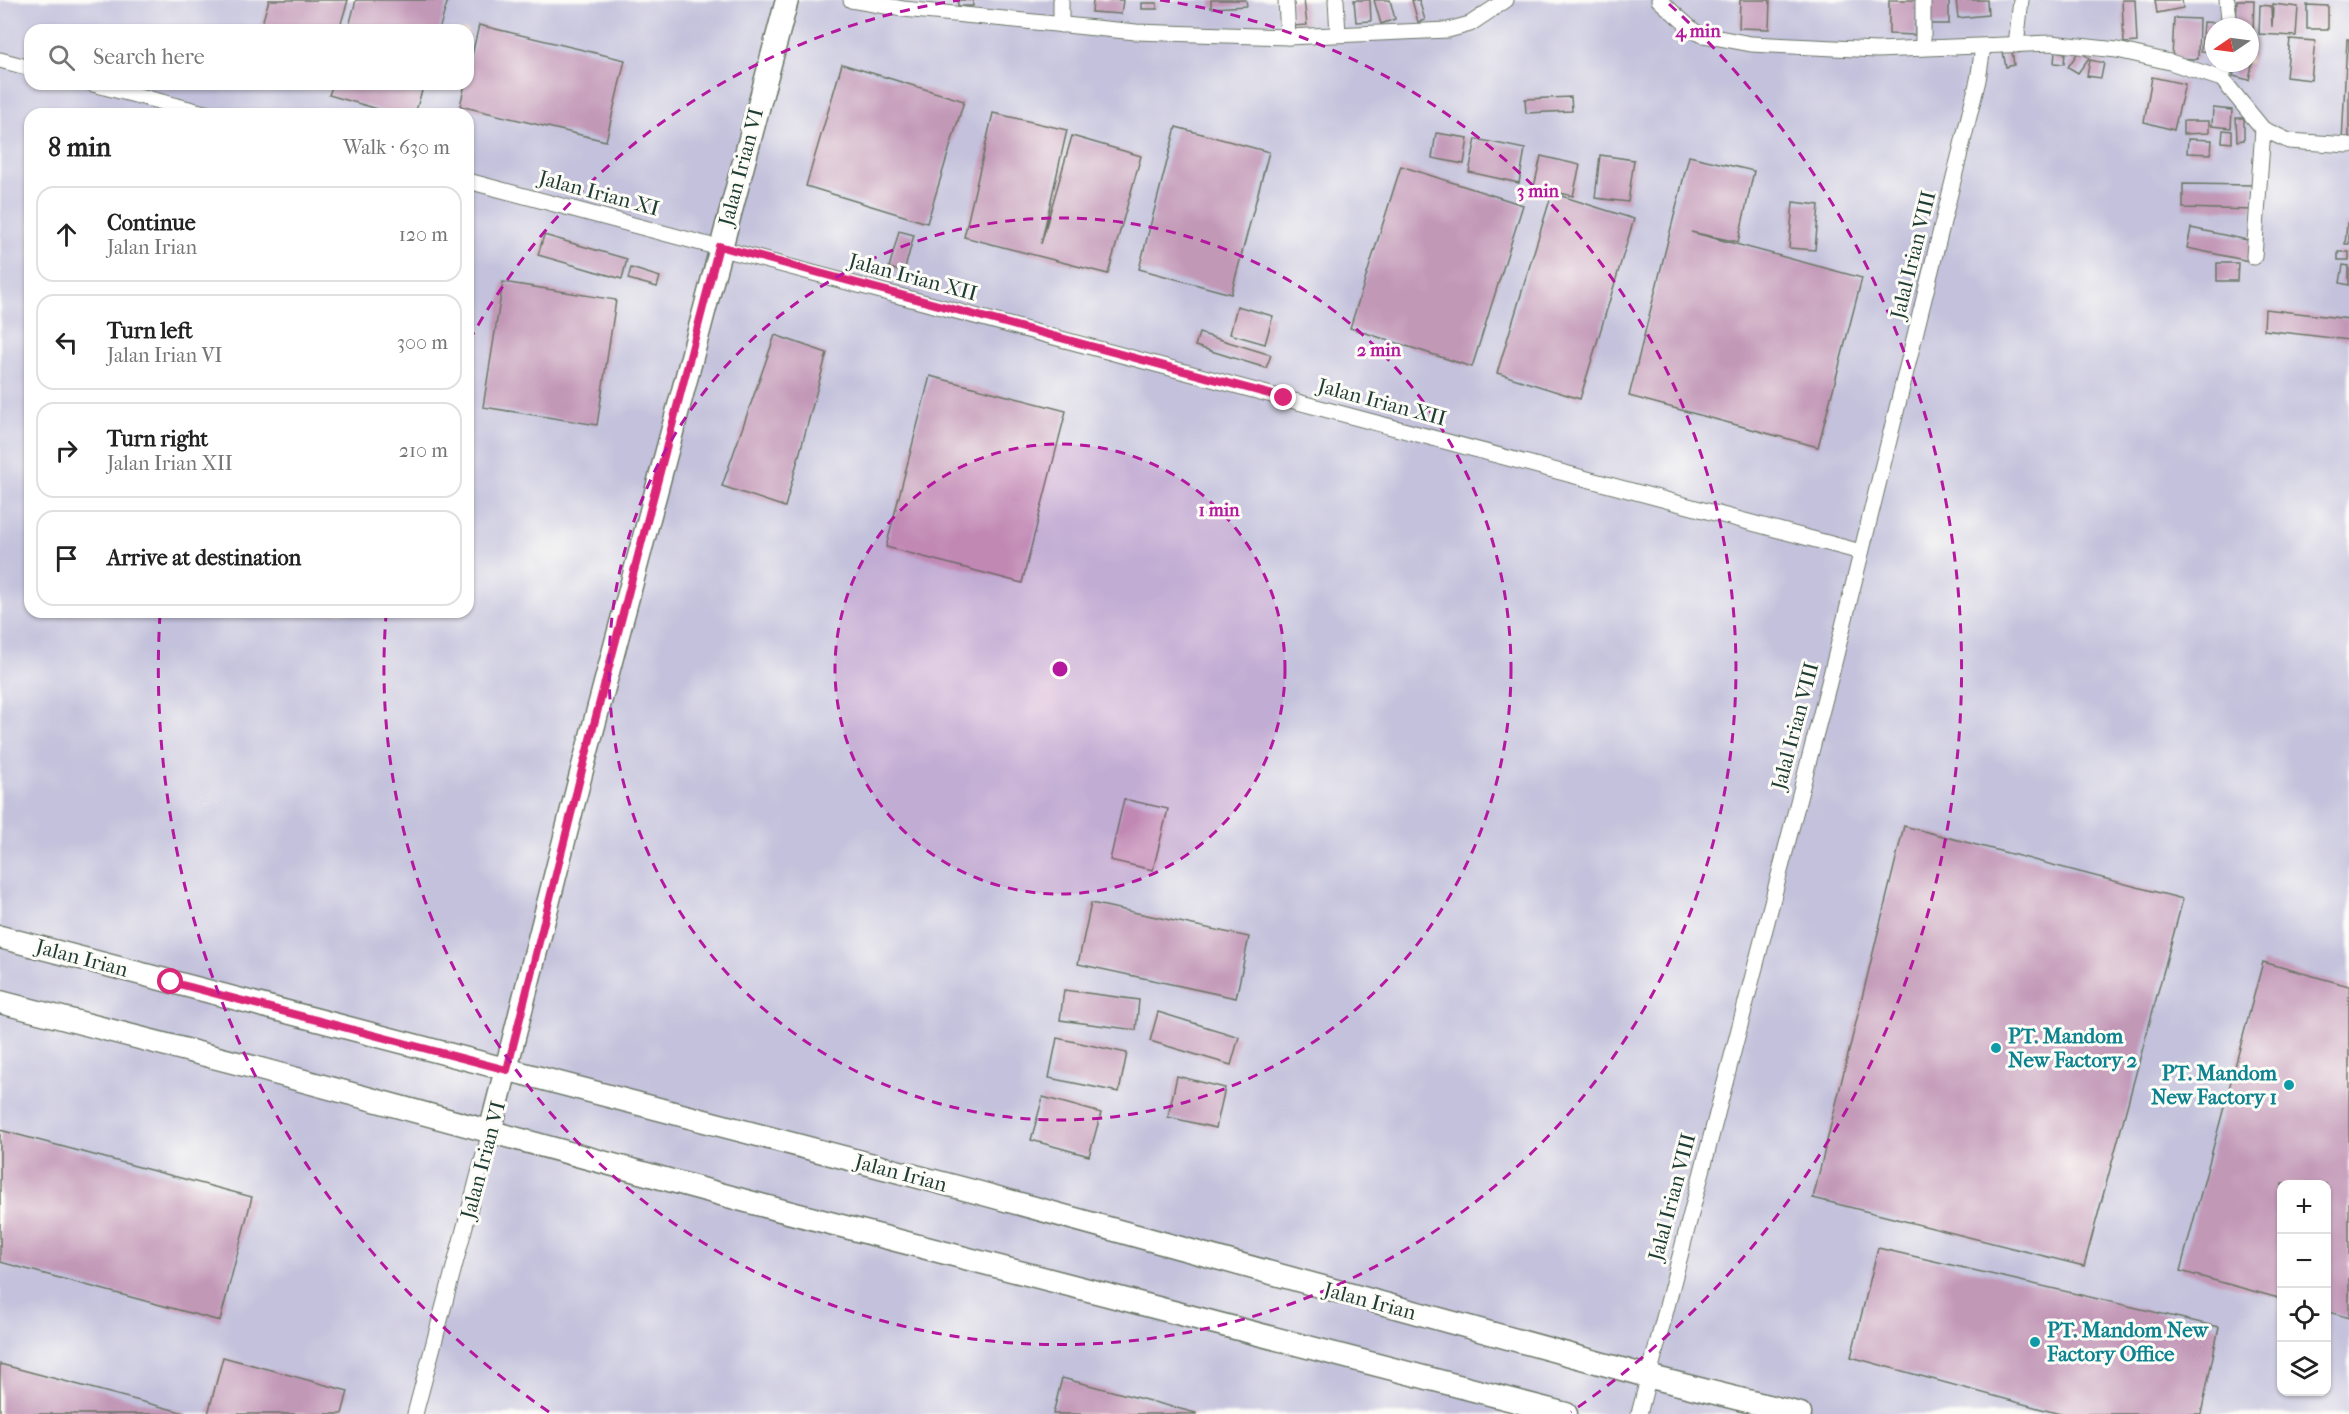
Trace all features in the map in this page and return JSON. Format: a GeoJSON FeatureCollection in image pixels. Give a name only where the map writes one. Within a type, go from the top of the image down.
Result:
{"type":"FeatureCollection","features":[{"type":"Feature","properties":{"kind":"street","name":"Jalan Irian VI"},"geometry":{"type":"LineString","coordinates":[[415,1414],[507,1070],[582,770],[719,246],[787,0]]}},
{"type":"Feature","properties":{"kind":"street"},"geometry":{"type":"LineString","coordinates":[[851,0],[903,9],[1061,26],[1136,32],[1288,37],[1448,30],[1470,24],[1506,0]]}},
{"type":"Feature","properties":{"kind":"street"},"geometry":{"type":"LineString","coordinates":[[1061,0],[1061,26]]}},
{"type":"Feature","properties":{"kind":"street"},"geometry":{"type":"LineString","coordinates":[[1286,0],[1288,37]]}},
{"type":"Feature","properties":{"kind":"street"},"geometry":{"type":"LineString","coordinates":[[1336,0],[1338,34]]}},
{"type":"Feature","properties":{"kind":"street"},"geometry":{"type":"LineString","coordinates":[[1659,0],[1694,31],[1714,38],[1816,49],[1983,47],[2051,43],[2117,50],[2170,62],[2223,79],[2263,129],[2301,144],[2349,145]]}},
{"type":"Feature","properties":{"kind":"street"},"geometry":{"type":"LineString","coordinates":[[1923,0],[1923,48]]}},
{"type":"Feature","properties":{"kind":"street"},"geometry":{"type":"LineString","coordinates":[[2016,45],[2020,0]]}},
{"type":"Feature","properties":{"kind":"street"},"geometry":{"type":"LineString","coordinates":[[2227,0],[2229,18]]}},
{"type":"Feature","properties":{"kind":"street","name":"Jalal Irian VIII"},"geometry":{"type":"LineString","coordinates":[[1639,1414],[1861,552],[1978,80],[1983,47]]}},
{"type":"Feature","properties":{"kind":"street"},"geometry":{"type":"LineString","coordinates":[[0,60],[24,66]]}},
{"type":"Feature","properties":{"kind":"street"},"geometry":{"type":"LineString","coordinates":[[2223,79],[2224,72]]}},
{"type":"Feature","properties":{"kind":"street"},"geometry":{"type":"LineString","coordinates":[[116,90],[185,108]]}},
{"type":"Feature","properties":{"kind":"street"},"geometry":{"type":"LineString","coordinates":[[2254,257],[2263,129]]}},
{"type":"Feature","properties":{"kind":"street","name":"Jalan Irian XI"},"geometry":{"type":"LineString","coordinates":[[474,183],[719,246]]}},
{"type":"Feature","properties":{"kind":"street","name":"Jalan Irian XII"},"geometry":{"type":"LineString","coordinates":[[719,246],[1861,552]]}},
{"type":"Feature","properties":{"kind":"street","name":"Jalan Irian"},"geometry":{"type":"LineString","coordinates":[[0,937],[980,1193],[1647,1376],[1800,1414]]}},
{"type":"Feature","properties":{"kind":"street"},"geometry":{"type":"LineString","coordinates":[[0,1002],[757,1204],[1566,1414]]}},
{"type":"Feature","properties":{"kind":"shaded area"},"geometry":{"type":"Polygon","coordinates":[[[0,0],[2349,0],[2349,1414],[0,1414],[0,0]]]}},
{"type":"Feature","properties":{"kind":"building"},"geometry":{"type":"Polygon","coordinates":[[[269,0],[348,0],[341,24],[262,24],[269,0]]]}},
{"type":"Feature","properties":{"kind":"building"},"geometry":{"type":"Polygon","coordinates":[[[356,0],[448,0],[441,24],[350,24],[356,0]]]}},
{"type":"Feature","properties":{"kind":"building"},"geometry":{"type":"Polygon","coordinates":[[[958,0],[973,0],[973,6],[958,6],[958,0]]]}},
{"type":"Feature","properties":{"kind":"building"},"geometry":{"type":"Polygon","coordinates":[[[1093,0],[1123,0],[1121,14],[1092,12],[1093,0]]]}},
{"type":"Feature","properties":{"kind":"building"},"geometry":{"type":"Polygon","coordinates":[[[1211,0],[1246,0],[1247,6],[1211,8],[1211,0]]]}},
{"type":"Feature","properties":{"kind":"building"},"geometry":{"type":"Polygon","coordinates":[[[1290,0],[1304,0],[1307,25],[1293,26],[1290,0]]]}},
{"type":"Feature","properties":{"kind":"building"},"geometry":{"type":"Polygon","coordinates":[[[1354,0],[1370,0],[1371,21],[1356,22],[1354,0]]]}},
{"type":"Feature","properties":{"kind":"building"},"geometry":{"type":"Polygon","coordinates":[[[1374,0],[1390,0],[1395,19],[1381,24],[1374,0]]]}},
{"type":"Feature","properties":{"kind":"building"},"geometry":{"type":"Polygon","coordinates":[[[1412,0],[1419,0],[1425,20],[1418,22],[1412,0]]]}},
{"type":"Feature","properties":{"kind":"building"},"geometry":{"type":"Polygon","coordinates":[[[1740,0],[1770,0],[1769,29],[1739,28],[1740,0]]]}},
{"type":"Feature","properties":{"kind":"building"},"geometry":{"type":"Polygon","coordinates":[[[1889,0],[1916,0],[1915,35],[1889,34],[1889,0]]]}},
{"type":"Feature","properties":{"kind":"building"},"geometry":{"type":"Polygon","coordinates":[[[1926,0],[1949,0],[1949,24],[1927,24],[1926,0]]]}},
{"type":"Feature","properties":{"kind":"building"},"geometry":{"type":"Polygon","coordinates":[[[1956,0],[1987,0],[1988,15],[1958,18],[1956,0]]]}},
{"type":"Feature","properties":{"kind":"building"},"geometry":{"type":"Polygon","coordinates":[[[2122,0],[2135,0],[2137,42],[2124,43],[2122,0]]]}},
{"type":"Feature","properties":{"kind":"building"},"geometry":{"type":"Polygon","coordinates":[[[2155,0],[2182,0],[2183,8],[2157,13],[2155,0]]]}},
{"type":"Feature","properties":{"kind":"building"},"geometry":{"type":"Polygon","coordinates":[[[2237,0],[2254,0],[2253,18],[2236,18],[2237,0]]]}},
{"type":"Feature","properties":{"kind":"building"},"geometry":{"type":"Polygon","coordinates":[[[1142,3],[1157,3],[1157,9],[1142,9],[1142,3]]]}},
{"type":"Feature","properties":{"kind":"building"},"geometry":{"type":"Polygon","coordinates":[[[2273,4],[2298,7],[2296,36],[2259,34],[2260,5],[2271,6],[2272,27],[2273,4]]]}},
{"type":"Feature","properties":{"kind":"building"},"geometry":{"type":"Polygon","coordinates":[[[2307,5],[2328,6],[2328,29],[2307,29],[2307,5]]]}},
{"type":"Feature","properties":{"kind":"building"},"geometry":{"type":"Polygon","coordinates":[[[2174,18],[2199,19],[2198,59],[2172,58],[2174,18]]]}},
{"type":"Feature","properties":{"kind":"building"},"geometry":{"type":"Polygon","coordinates":[[[2203,22],[2205,22],[2205,51],[2201,51],[2203,22]]]}},
{"type":"Feature","properties":{"kind":"building"},"geometry":{"type":"Polygon","coordinates":[[[479,25],[625,60],[606,141],[460,106],[464,90],[474,90],[474,46],[479,25]]]}},
{"type":"Feature","properties":{"kind":"building"},"geometry":{"type":"Polygon","coordinates":[[[2290,39],[2315,41],[2311,80],[2286,77],[2290,39]]]}},
{"type":"Feature","properties":{"kind":"building"},"geometry":{"type":"Polygon","coordinates":[[[2347,39],[2349,39],[2349,143],[2342,143],[2347,39]]]}},
{"type":"Feature","properties":{"kind":"building"},"geometry":{"type":"Polygon","coordinates":[[[2012,51],[2014,65],[2006,67],[2003,52],[2012,51]]]}},
{"type":"Feature","properties":{"kind":"building"},"geometry":{"type":"Polygon","coordinates":[[[2055,51],[2065,53],[2064,64],[2054,63],[2055,51]]]}},
{"type":"Feature","properties":{"kind":"building"},"geometry":{"type":"Polygon","coordinates":[[[2079,51],[2089,58],[2078,73],[2068,67],[2079,51]]]}},
{"type":"Feature","properties":{"kind":"building"},"geometry":{"type":"Polygon","coordinates":[[[2090,60],[2104,63],[2101,78],[2087,76],[2090,60]]]}},
{"type":"Feature","properties":{"kind":"building"},"geometry":{"type":"Polygon","coordinates":[[[842,64],[964,101],[927,223],[806,186],[842,64]]]}},
{"type":"Feature","properties":{"kind":"building"},"geometry":{"type":"Polygon","coordinates":[[[2234,72],[2251,72],[2249,80],[2233,76],[2234,72]]]}},
{"type":"Feature","properties":{"kind":"building"},"geometry":{"type":"Polygon","coordinates":[[[2152,77],[2185,84],[2174,130],[2144,122],[2152,77]]]}},
{"type":"Feature","properties":{"kind":"building"},"geometry":{"type":"Polygon","coordinates":[[[331,90],[422,90],[417,108],[374,108],[329,95],[331,90]]]}},
{"type":"Feature","properties":{"kind":"building"},"geometry":{"type":"Polygon","coordinates":[[[1571,97],[1572,111],[1526,113],[1525,99],[1571,97]]]}},
{"type":"Feature","properties":{"kind":"building"},"geometry":{"type":"Polygon","coordinates":[[[2213,108],[2232,110],[2231,128],[2212,126],[2213,108]]]}},
{"type":"Feature","properties":{"kind":"building"},"geometry":{"type":"Polygon","coordinates":[[[993,113],[1067,130],[1041,244],[1072,136],[1141,156],[1108,274],[964,237],[993,113]]]}},
{"type":"Feature","properties":{"kind":"building"},"geometry":{"type":"Polygon","coordinates":[[[2236,118],[2244,118],[2244,140],[2237,141],[2236,118]]]}},
{"type":"Feature","properties":{"kind":"building"},"geometry":{"type":"Polygon","coordinates":[[[2183,121],[2209,121],[2209,133],[2183,134],[2183,121]]]}},
{"type":"Feature","properties":{"kind":"building"},"geometry":{"type":"Polygon","coordinates":[[[1176,127],[1269,152],[1231,294],[1139,269],[1176,127]]]}},
{"type":"Feature","properties":{"kind":"building"},"geometry":{"type":"Polygon","coordinates":[[[2223,130],[2232,131],[2232,143],[2222,142],[2223,130]]]}},
{"type":"Feature","properties":{"kind":"building"},"geometry":{"type":"Polygon","coordinates":[[[1436,133],[1468,138],[1464,164],[1432,158],[1436,133]]]}},
{"type":"Feature","properties":{"kind":"building"},"geometry":{"type":"Polygon","coordinates":[[[1476,139],[1525,149],[1519,183],[1469,172],[1476,139]]]}},
{"type":"Feature","properties":{"kind":"building"},"geometry":{"type":"Polygon","coordinates":[[[2188,139],[2212,140],[2211,154],[2187,153],[2188,139]]]}},
{"type":"Feature","properties":{"kind":"building"},"geometry":{"type":"Polygon","coordinates":[[[1600,155],[1634,160],[1628,202],[1595,198],[1600,155]]]}},
{"type":"Feature","properties":{"kind":"building"},"geometry":{"type":"Polygon","coordinates":[[[1541,156],[1580,165],[1573,196],[1534,187],[1541,156]]]}},
{"type":"Feature","properties":{"kind":"building"},"geometry":{"type":"Polygon","coordinates":[[[1689,156],[1754,171],[1738,242],[1691,232],[1862,278],[1818,447],[1629,396],[1689,156]]]}},
{"type":"Feature","properties":{"kind":"building"},"geometry":{"type":"Polygon","coordinates":[[[1401,166],[1523,205],[1472,367],[1350,328],[1401,166]]]}},
{"type":"Feature","properties":{"kind":"building"},"geometry":{"type":"Polygon","coordinates":[[[2183,184],[2253,185],[2252,210],[2183,208],[2183,184]]]}},
{"type":"Feature","properties":{"kind":"building"},"geometry":{"type":"Polygon","coordinates":[[[1552,193],[1634,219],[1580,399],[1497,373],[1552,193]]]}},
{"type":"Feature","properties":{"kind":"building"},"geometry":{"type":"Polygon","coordinates":[[[1793,202],[1819,205],[1815,250],[1789,248],[1793,202]]]}},
{"type":"Feature","properties":{"kind":"building"},"geometry":{"type":"Polygon","coordinates":[[[2347,223],[2349,223],[2349,244],[2345,244],[2347,223]]]}},
{"type":"Feature","properties":{"kind":"building"},"geometry":{"type":"Polygon","coordinates":[[[2191,228],[2252,241],[2249,261],[2187,248],[2191,228]]]}},
{"type":"Feature","properties":{"kind":"building"},"geometry":{"type":"Polygon","coordinates":[[[899,231],[914,235],[904,272],[889,268],[899,231]]]}},
{"type":"Feature","properties":{"kind":"building"},"geometry":{"type":"Polygon","coordinates":[[[544,235],[627,259],[622,279],[538,255],[544,235]]]}},
{"type":"Feature","properties":{"kind":"building"},"geometry":{"type":"Polygon","coordinates":[[[2338,252],[2349,252],[2349,260],[2338,260],[2338,252]]]}},
{"type":"Feature","properties":{"kind":"building"},"geometry":{"type":"Polygon","coordinates":[[[2217,263],[2238,263],[2237,281],[2217,281],[2217,263]]]}},
{"type":"Feature","properties":{"kind":"building"},"geometry":{"type":"Polygon","coordinates":[[[2343,265],[2349,266],[2349,285],[2340,283],[2343,265]]]}},
{"type":"Feature","properties":{"kind":"building"},"geometry":{"type":"Polygon","coordinates":[[[631,268],[660,277],[657,287],[628,279],[631,268]]]}},
{"type":"Feature","properties":{"kind":"building"},"geometry":{"type":"Polygon","coordinates":[[[503,282],[616,300],[597,425],[483,407],[503,282]]]}},
{"type":"Feature","properties":{"kind":"building"},"geometry":{"type":"Polygon","coordinates":[[[1237,306],[1273,316],[1265,344],[1230,334],[1237,306]]]}},
{"type":"Feature","properties":{"kind":"building"},"geometry":{"type":"Polygon","coordinates":[[[2265,309],[2349,319],[2349,340],[2264,330],[2265,309]]]}},
{"type":"Feature","properties":{"kind":"building"},"geometry":{"type":"Polygon","coordinates":[[[1199,333],[1271,355],[1266,368],[1195,346],[1199,333]]]}},
{"type":"Feature","properties":{"kind":"building"},"geometry":{"type":"Polygon","coordinates":[[[775,335],[827,353],[785,507],[722,486],[775,335]]]}},
{"type":"Feature","properties":{"kind":"building"},"geometry":{"type":"Polygon","coordinates":[[[930,376],[1066,411],[1022,583],[886,547],[930,376]]]}},
{"type":"Feature","properties":{"kind":"building"},"geometry":{"type":"Polygon","coordinates":[[[1124,799],[1168,809],[1153,870],[1110,860],[1124,799]]]}},
{"type":"Feature","properties":{"kind":"building","name":"PT. Mandom New Factory 2"},"geometry":{"type":"Polygon","coordinates":[[[1904,826],[2183,899],[2084,1266],[1813,1198],[1904,826]]]}},
{"type":"Feature","properties":{"kind":"building"},"geometry":{"type":"Polygon","coordinates":[[[1091,903],[1249,937],[1236,998],[1078,964],[1091,903]]]}},
{"type":"Feature","properties":{"kind":"building","name":"PT. Mandom New Factory 1"},"geometry":{"type":"Polygon","coordinates":[[[2263,962],[2349,986],[2349,1318],[2331,1313],[2331,1180],[2277,1180],[2277,1298],[2180,1271],[2263,962]]]}},
{"type":"Feature","properties":{"kind":"building"},"geometry":{"type":"Polygon","coordinates":[[[1064,990],[1139,1000],[1136,1030],[1060,1020],[1064,990]]]}},
{"type":"Feature","properties":{"kind":"building"},"geometry":{"type":"Polygon","coordinates":[[[1158,1012],[1239,1037],[1231,1065],[1150,1041],[1158,1012]]]}},
{"type":"Feature","properties":{"kind":"building"},"geometry":{"type":"Polygon","coordinates":[[[1057,1038],[1127,1053],[1119,1092],[1049,1078],[1057,1038]]]}},
{"type":"Feature","properties":{"kind":"building"},"geometry":{"type":"Polygon","coordinates":[[[1177,1076],[1225,1088],[1216,1128],[1168,1117],[1177,1076]]]}},
{"type":"Feature","properties":{"kind":"building"},"geometry":{"type":"Polygon","coordinates":[[[1043,1097],[1101,1113],[1089,1156],[1031,1140],[1043,1097]]]}},
{"type":"Feature","properties":{"kind":"building"},"geometry":{"type":"Polygon","coordinates":[[[0,1130],[252,1197],[220,1321],[0,1262],[0,1130]]]}},
{"type":"Feature","properties":{"kind":"building","name":"PT. Mandom New Factory Office"},"geometry":{"type":"Polygon","coordinates":[[[1878,1248],[2219,1327],[2201,1414],[2060,1414],[1851,1357],[1878,1248]]]}},
{"type":"Feature","properties":{"kind":"building"},"geometry":{"type":"Polygon","coordinates":[[[223,1357],[348,1391],[342,1414],[208,1414],[223,1357]]]}},
{"type":"Feature","properties":{"kind":"building"},"geometry":{"type":"Polygon","coordinates":[[[0,1364],[185,1413],[185,1414],[0,1414],[0,1364]]]}},
{"type":"Feature","properties":{"kind":"building"},"geometry":{"type":"Polygon","coordinates":[[[1062,1378],[1196,1413],[1196,1414],[1053,1414],[1062,1378]]]}},
{"type":"Feature","properties":{"kind":"place","name":"PT. Mandom New Factory 2"},"geometry":{"type":"Point","coordinates":[1996,1048]}},
{"type":"Feature","properties":{"kind":"place","name":"PT. Mandom New Factory 1"},"geometry":{"type":"Point","coordinates":[2289,1085]}},
{"type":"Feature","properties":{"kind":"place","name":"PT. Mandom New Factory Office"},"geometry":{"type":"Point","coordinates":[2035,1342]}},
{"type":"Feature","properties":{"kind":"route"},"geometry":{"type":"LineString","coordinates":[[171,982],[507,1070],[582,770],[690,365],[719,246],[1284,398]]}}]}
